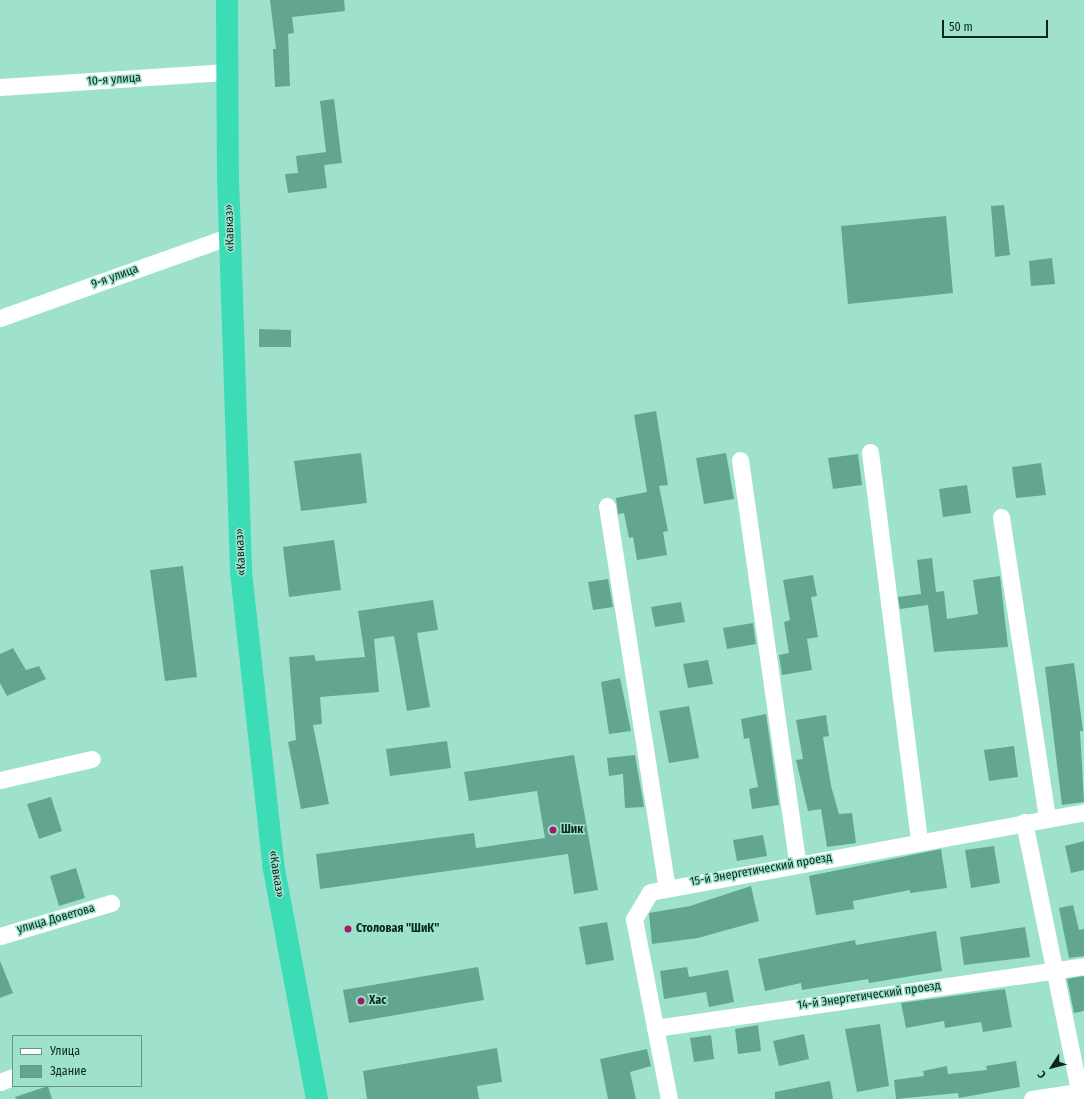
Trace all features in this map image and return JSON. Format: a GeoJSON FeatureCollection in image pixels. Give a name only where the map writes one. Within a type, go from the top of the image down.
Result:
{"type":"FeatureCollection","features":[{"type":"Feature","properties":{"kind":"highway","name":"«Кавказ»"},"geometry":{"type":"LineString","coordinates":[[227,0],[230,236],[241,572],[273,864],[317,1099]]}},
{"type":"Feature","properties":{"kind":"street","name":"10-я улица"},"geometry":{"type":"LineString","coordinates":[[0,87],[228,72]]}},
{"type":"Feature","properties":{"kind":"street","name":"9-я улица"},"geometry":{"type":"LineString","coordinates":[[0,318],[230,236]]}},
{"type":"Feature","properties":{"kind":"street"},"geometry":{"type":"LineString","coordinates":[[870,452],[919,842]]}},
{"type":"Feature","properties":{"kind":"street"},"geometry":{"type":"LineString","coordinates":[[740,460],[798,863]]}},
{"type":"Feature","properties":{"kind":"street"},"geometry":{"type":"LineString","coordinates":[[607,506],[667,887]]}},
{"type":"Feature","properties":{"kind":"street"},"geometry":{"type":"LineString","coordinates":[[1001,517],[1047,819]]}},
{"type":"Feature","properties":{"kind":"street"},"geometry":{"type":"LineString","coordinates":[[0,780],[92,759]]}},
{"type":"Feature","properties":{"kind":"street","name":"15-й Энергетический проезд"},"geometry":{"type":"LineString","coordinates":[[669,1099],[634,919],[650,892],[667,887],[1084,812]]}},
{"type":"Feature","properties":{"kind":"street"},"geometry":{"type":"LineString","coordinates":[[1024,822],[1054,972],[1081,1094],[1032,1099]]}},
{"type":"Feature","properties":{"kind":"street","name":"улица Доветова"},"geometry":{"type":"LineString","coordinates":[[0,936],[111,903]]}},
{"type":"Feature","properties":{"kind":"street","name":"14-й Энергетический проезд"},"geometry":{"type":"LineString","coordinates":[[655,1028],[746,1012],[1054,972],[1084,966]]}},
{"type":"Feature","properties":{"kind":"street"},"geometry":{"type":"LineString","coordinates":[[0,1082],[12,1078]]}},
{"type":"Feature","properties":{"kind":"building"},"geometry":{"type":"Polygon","coordinates":[[[270,0],[344,0],[345,11],[292,17],[294,33],[288,34],[290,86],[275,87],[273,49],[276,49],[270,0]]]}},
{"type":"Feature","properties":{"kind":"building"},"geometry":{"type":"Polygon","coordinates":[[[334,99],[342,163],[324,165],[327,188],[288,193],[285,174],[298,173],[296,156],[326,152],[320,101],[334,99]]]}},
{"type":"Feature","properties":{"kind":"building"},"geometry":{"type":"Polygon","coordinates":[[[1004,205],[1010,255],[995,257],[991,206],[1004,205]]]}},
{"type":"Feature","properties":{"kind":"building"},"geometry":{"type":"Polygon","coordinates":[[[946,216],[953,293],[848,304],[841,226],[946,216]]]}},
{"type":"Feature","properties":{"kind":"building"},"geometry":{"type":"Polygon","coordinates":[[[1052,258],[1055,284],[1031,286],[1029,261],[1052,258]]]}},
{"type":"Feature","properties":{"kind":"building"},"geometry":{"type":"Polygon","coordinates":[[[259,329],[291,330],[291,347],[259,347],[259,329]]]}},
{"type":"Feature","properties":{"kind":"building"},"geometry":{"type":"Polygon","coordinates":[[[656,411],[668,485],[659,486],[668,531],[663,532],[667,555],[637,560],[633,537],[629,538],[624,513],[618,514],[616,498],[647,492],[634,415],[656,411]]]}},
{"type":"Feature","properties":{"kind":"building"},"geometry":{"type":"Polygon","coordinates":[[[361,453],[367,503],[301,511],[294,461],[361,453]]]}},
{"type":"Feature","properties":{"kind":"building"},"geometry":{"type":"Polygon","coordinates":[[[726,453],[734,499],[704,504],[696,458],[726,453]]]}},
{"type":"Feature","properties":{"kind":"building"},"geometry":{"type":"Polygon","coordinates":[[[858,454],[862,485],[833,489],[828,458],[858,454]]]}},
{"type":"Feature","properties":{"kind":"building"},"geometry":{"type":"Polygon","coordinates":[[[1041,463],[1046,495],[1016,498],[1012,467],[1041,463]]]}},
{"type":"Feature","properties":{"kind":"building"},"geometry":{"type":"Polygon","coordinates":[[[967,485],[971,513],[943,517],[939,489],[967,485]]]}},
{"type":"Feature","properties":{"kind":"building"},"geometry":{"type":"Polygon","coordinates":[[[334,540],[341,590],[289,597],[283,547],[334,540]]]}},
{"type":"Feature","properties":{"kind":"building"},"geometry":{"type":"Polygon","coordinates":[[[932,558],[936,592],[944,591],[947,619],[978,614],[973,580],[1000,576],[1008,647],[934,652],[928,605],[900,609],[898,597],[921,594],[917,560],[932,558]]]}},
{"type":"Feature","properties":{"kind":"building"},"geometry":{"type":"Polygon","coordinates":[[[183,566],[197,677],[165,681],[150,570],[183,566]]]}},
{"type":"Feature","properties":{"kind":"building"},"geometry":{"type":"Polygon","coordinates":[[[813,575],[817,596],[811,597],[818,637],[807,639],[812,670],[782,675],[779,655],[789,653],[784,622],[790,620],[783,580],[813,575]]]}},
{"type":"Feature","properties":{"kind":"building"},"geometry":{"type":"Polygon","coordinates":[[[608,579],[613,607],[593,610],[588,582],[608,579]]]}},
{"type":"Feature","properties":{"kind":"building"},"geometry":{"type":"Polygon","coordinates":[[[433,600],[438,630],[417,633],[430,707],[407,711],[394,636],[374,639],[379,692],[320,697],[322,724],[313,725],[329,804],[301,809],[288,742],[296,740],[289,657],[314,655],[316,661],[365,657],[358,611],[433,600]]]}},
{"type":"Feature","properties":{"kind":"building"},"geometry":{"type":"Polygon","coordinates":[[[681,602],[685,622],[655,627],[651,607],[681,602]]]}},
{"type":"Feature","properties":{"kind":"building"},"geometry":{"type":"Polygon","coordinates":[[[753,623],[756,644],[727,649],[723,628],[753,623]]]}},
{"type":"Feature","properties":{"kind":"building"},"geometry":{"type":"Polygon","coordinates":[[[13,648],[26,670],[39,666],[46,679],[7,696],[0,683],[0,654],[13,648]]]}},
{"type":"Feature","properties":{"kind":"building"},"geometry":{"type":"Polygon","coordinates":[[[708,660],[713,684],[688,688],[683,664],[708,660]]]}},
{"type":"Feature","properties":{"kind":"building"},"geometry":{"type":"Polygon","coordinates":[[[1074,663],[1083,731],[1080,731],[1084,802],[1062,805],[1045,667],[1074,663]]]}},
{"type":"Feature","properties":{"kind":"building"},"geometry":{"type":"Polygon","coordinates":[[[620,678],[631,731],[609,734],[601,682],[620,678]]]}},
{"type":"Feature","properties":{"kind":"building"},"geometry":{"type":"Polygon","coordinates":[[[689,706],[699,758],[669,763],[659,711],[689,706]]]}},
{"type":"Feature","properties":{"kind":"building"},"geometry":{"type":"Polygon","coordinates":[[[766,714],[779,805],[752,809],[749,789],[758,787],[749,738],[744,739],[741,719],[766,714]]]}},
{"type":"Feature","properties":{"kind":"building"},"geometry":{"type":"Polygon","coordinates":[[[826,715],[829,736],[823,737],[831,786],[839,814],[852,813],[856,843],[827,847],[821,809],[808,811],[796,760],[803,759],[796,720],[826,715]]]}},
{"type":"Feature","properties":{"kind":"building"},"geometry":{"type":"Polygon","coordinates":[[[447,741],[451,768],[390,776],[386,749],[447,741]]]}},
{"type":"Feature","properties":{"kind":"building"},"geometry":{"type":"Polygon","coordinates":[[[1014,746],[1018,777],[989,781],[984,750],[1014,746]]]}},
{"type":"Feature","properties":{"kind":"building"},"geometry":{"type":"Polygon","coordinates":[[[574,755],[598,890],[574,894],[568,854],[320,889],[316,854],[474,833],[476,848],[545,838],[537,791],[469,801],[464,772],[574,755]]]}},
{"type":"Feature","properties":{"kind":"building"},"geometry":{"type":"Polygon","coordinates":[[[635,755],[644,807],[625,808],[623,774],[609,776],[607,758],[635,755]]]}},
{"type":"Feature","properties":{"kind":"building"},"geometry":{"type":"Polygon","coordinates":[[[51,797],[62,831],[39,839],[27,804],[51,797]]]}},
{"type":"Feature","properties":{"kind":"building"},"geometry":{"type":"Polygon","coordinates":[[[763,835],[767,856],[737,861],[733,840],[763,835]]]}},
{"type":"Feature","properties":{"kind":"building"},"geometry":{"type":"Polygon","coordinates":[[[1084,841],[1084,870],[1071,873],[1065,846],[1084,841]]]}},
{"type":"Feature","properties":{"kind":"building"},"geometry":{"type":"Polygon","coordinates":[[[994,846],[1000,883],[971,888],[965,850],[994,846]]]}},
{"type":"Feature","properties":{"kind":"building"},"geometry":{"type":"Polygon","coordinates":[[[941,849],[947,888],[910,893],[910,890],[853,901],[854,909],[816,915],[809,876],[941,849]]]}},
{"type":"Feature","properties":{"kind":"building"},"geometry":{"type":"Polygon","coordinates":[[[76,868],[85,898],[59,906],[50,876],[76,868]]]}},
{"type":"Feature","properties":{"kind":"building"},"geometry":{"type":"Polygon","coordinates":[[[751,886],[759,921],[698,938],[652,944],[649,913],[690,906],[751,886]]]}},
{"type":"Feature","properties":{"kind":"building"},"geometry":{"type":"Polygon","coordinates":[[[1073,905],[1079,930],[1084,929],[1084,956],[1069,958],[1059,908],[1073,905]]]}},
{"type":"Feature","properties":{"kind":"building"},"geometry":{"type":"Polygon","coordinates":[[[607,922],[614,960],[586,965],[579,927],[607,922]]]}},
{"type":"Feature","properties":{"kind":"building"},"geometry":{"type":"Polygon","coordinates":[[[1025,927],[1030,957],[964,965],[960,937],[1025,927]]]}},
{"type":"Feature","properties":{"kind":"building"},"geometry":{"type":"Polygon","coordinates":[[[936,931],[942,971],[869,983],[868,979],[802,990],[801,983],[765,991],[758,959],[855,940],[856,945],[936,931]]]}},
{"type":"Feature","properties":{"kind":"building"},"geometry":{"type":"Polygon","coordinates":[[[0,961],[13,993],[0,998],[0,961]]]}},
{"type":"Feature","properties":{"kind":"building"},"geometry":{"type":"Polygon","coordinates":[[[478,967],[484,1000],[349,1023],[343,990],[478,967]]]}},
{"type":"Feature","properties":{"kind":"building"},"geometry":{"type":"Polygon","coordinates":[[[687,967],[689,977],[728,970],[734,1002],[709,1007],[706,992],[664,999],[660,971],[687,967]]]}},
{"type":"Feature","properties":{"kind":"building"},"geometry":{"type":"Polygon","coordinates":[[[1084,976],[1084,1011],[1074,1013],[1067,979],[1084,976]]]}},
{"type":"Feature","properties":{"kind":"building"},"geometry":{"type":"Polygon","coordinates":[[[1005,989],[1012,1027],[983,1032],[981,1022],[945,1028],[944,1021],[906,1028],[901,1003],[1005,989]]]}},
{"type":"Feature","properties":{"kind":"building"},"geometry":{"type":"Polygon","coordinates":[[[880,1024],[889,1086],[857,1092],[845,1029],[880,1024]]]}},
{"type":"Feature","properties":{"kind":"building"},"geometry":{"type":"Polygon","coordinates":[[[758,1025],[761,1051],[738,1054],[735,1029],[758,1025]]]}},
{"type":"Feature","properties":{"kind":"building"},"geometry":{"type":"Polygon","coordinates":[[[804,1034],[809,1059],[779,1066],[773,1041],[804,1034]]]}},
{"type":"Feature","properties":{"kind":"building"},"geometry":{"type":"Polygon","coordinates":[[[711,1035],[714,1059],[694,1062],[690,1038],[711,1035]]]}},
{"type":"Feature","properties":{"kind":"building"},"geometry":{"type":"Polygon","coordinates":[[[497,1048],[502,1082],[477,1086],[479,1099],[367,1099],[363,1071],[497,1048]]]}},
{"type":"Feature","properties":{"kind":"building"},"geometry":{"type":"Polygon","coordinates":[[[647,1049],[651,1066],[630,1072],[636,1099],[608,1099],[600,1059],[647,1049]]]}},
{"type":"Feature","properties":{"kind":"building"},"geometry":{"type":"Polygon","coordinates":[[[1016,1061],[1020,1087],[959,1098],[958,1093],[896,1099],[894,1080],[924,1076],[923,1071],[947,1066],[948,1074],[987,1070],[986,1066],[1016,1061]]]}},
{"type":"Feature","properties":{"kind":"building"},"geometry":{"type":"Polygon","coordinates":[[[830,1081],[833,1099],[775,1099],[775,1092],[830,1081]]]}},
{"type":"Feature","properties":{"kind":"building"},"geometry":{"type":"Polygon","coordinates":[[[48,1087],[52,1099],[16,1099],[15,1097],[48,1087]]]}},
{"type":"Feature","properties":{"kind":"place","name":"Шик"},"geometry":{"type":"Point","coordinates":[553,830]}},
{"type":"Feature","properties":{"kind":"place","name":"Столовая \"ШиК\""},"geometry":{"type":"Point","coordinates":[348,929]}},
{"type":"Feature","properties":{"kind":"place","name":"Хас"},"geometry":{"type":"Point","coordinates":[361,1001]}}]}
